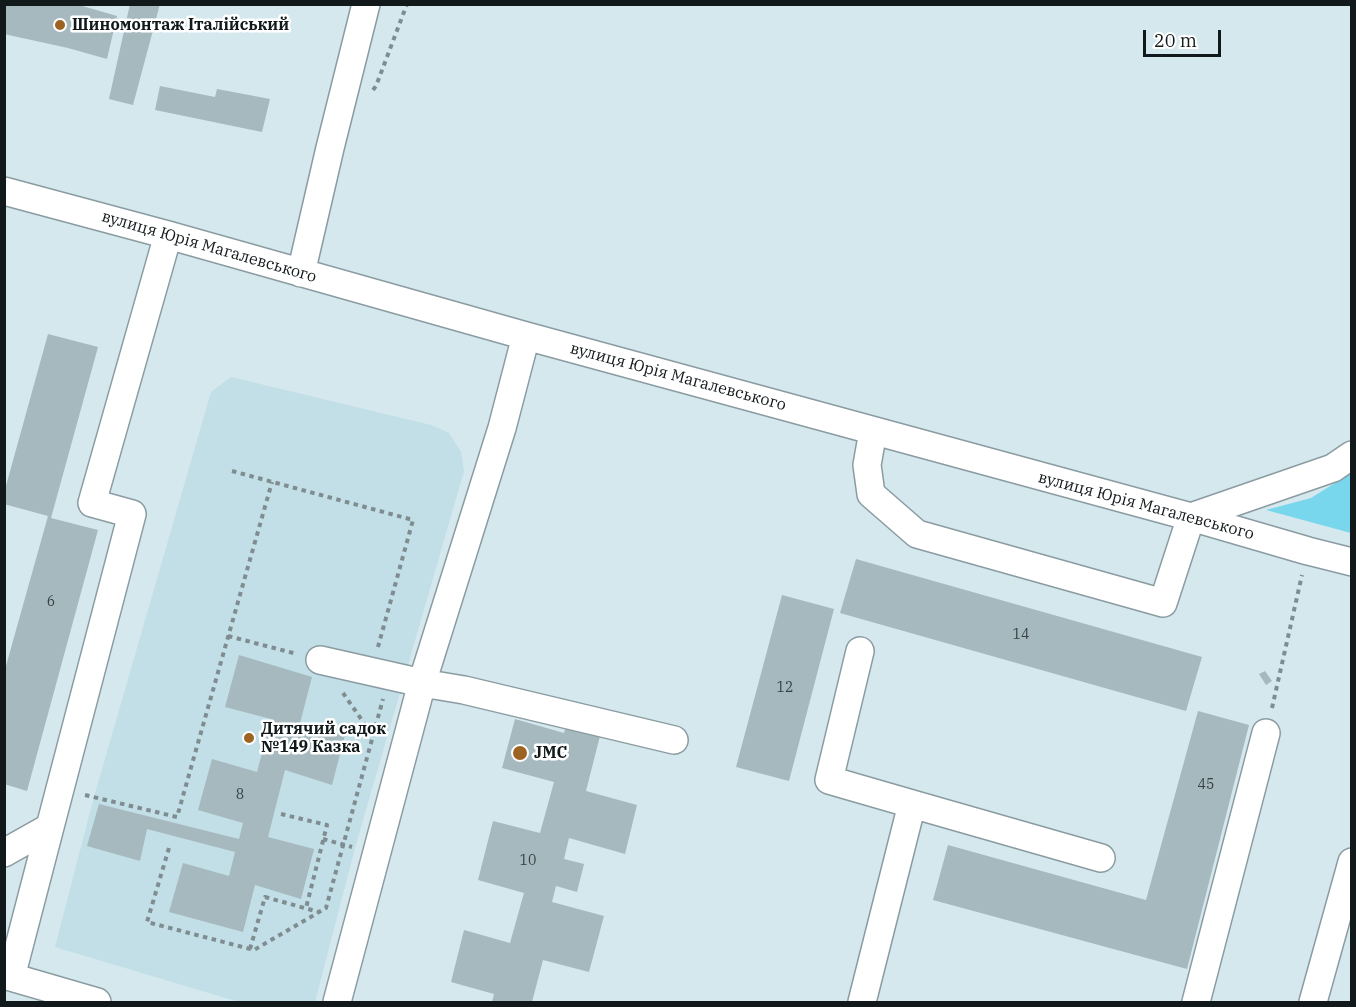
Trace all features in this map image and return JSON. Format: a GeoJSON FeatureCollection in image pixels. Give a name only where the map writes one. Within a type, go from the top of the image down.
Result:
{"type":"FeatureCollection","features":[{"type":"Feature","properties":{"kind":"street"},"geometry":{"type":"LineString","coordinates":[[302,273],[366,4]]}},
{"type":"Feature","properties":{"kind":"street","name":"вулиця Юрія Магалевського"},"geometry":{"type":"LineString","coordinates":[[4,191],[1352,562]]}},
{"type":"Feature","properties":{"kind":"street"},"geometry":{"type":"LineString","coordinates":[[97,1002],[8,976],[50,827],[132,514],[92,503],[168,235]]}},
{"type":"Feature","properties":{"kind":"street"},"geometry":{"type":"LineString","coordinates":[[337,1002],[422,683],[502,428],[526,336]]}},
{"type":"Feature","properties":{"kind":"street"},"geometry":{"type":"LineString","coordinates":[[873,431],[867,465],[871,495],[917,534],[1163,603],[1191,518],[1333,468],[1352,455]]}},
{"type":"Feature","properties":{"kind":"street"},"geometry":{"type":"LineString","coordinates":[[860,651],[829,780],[1101,858]]}},
{"type":"Feature","properties":{"kind":"street"},"geometry":{"type":"LineString","coordinates":[[320,660],[464,690],[674,740]]}},
{"type":"Feature","properties":{"kind":"street"},"geometry":{"type":"LineString","coordinates":[[1196,1002],[1266,733]]}},
{"type":"Feature","properties":{"kind":"street"},"geometry":{"type":"LineString","coordinates":[[862,1002],[912,804]]}},
{"type":"Feature","properties":{"kind":"street"},"geometry":{"type":"LineString","coordinates":[[4,853],[50,827]]}},
{"type":"Feature","properties":{"kind":"street"},"geometry":{"type":"LineString","coordinates":[[1313,1002],[1345,917],[1352,862]]}},
{"type":"Feature","properties":{"kind":"path"},"geometry":{"type":"LineString","coordinates":[[169,848],[147,922],[254,950],[326,908],[373,736],[380,673],[412,520],[232,471]]}},
{"type":"Feature","properties":{"kind":"path"},"geometry":{"type":"LineString","coordinates":[[60,788],[177,817],[272,482]]}},
{"type":"Feature","properties":{"kind":"path"},"geometry":{"type":"LineString","coordinates":[[1266,733],[1308,551]]}},
{"type":"Feature","properties":{"kind":"path"},"geometry":{"type":"LineString","coordinates":[[228,636],[320,660],[373,736]]}},
{"type":"Feature","properties":{"kind":"path"},"geometry":{"type":"LineString","coordinates":[[281,814],[327,825],[306,908]]}},
{"type":"Feature","properties":{"kind":"path"},"geometry":{"type":"LineString","coordinates":[[250,949],[265,897],[320,912]]}},
{"type":"Feature","properties":{"kind":"shaded area","name":"Дитячий садок №149 Казка"},"geometry":{"type":"Polygon","coordinates":[[[231,377],[431,425],[449,433],[461,452],[464,471],[355,848],[315,1002],[239,1002],[55,947],[94,797],[211,392],[231,377]]]}},
{"type":"Feature","properties":{"kind":"shaded area"},"geometry":{"type":"Polygon","coordinates":[[[1351,473],[1351,533],[1266,510],[1311,498],[1351,473]]]}},
{"type":"Feature","properties":{"kind":"building"},"geometry":{"type":"Polygon","coordinates":[[[130,4],[160,4],[133,105],[109,99],[130,4]]]}},
{"type":"Feature","properties":{"kind":"building","name":"Шиномонтаж Італійський"},"geometry":{"type":"Polygon","coordinates":[[[4,5],[79,5],[117,16],[107,59],[4,34],[4,5]]]}},
{"type":"Feature","properties":{"kind":"building"},"geometry":{"type":"Polygon","coordinates":[[[160,86],[215,97],[217,89],[270,99],[262,132],[155,110],[160,86]]]}},
{"type":"Feature","properties":{"kind":"building"},"geometry":{"type":"Polygon","coordinates":[[[48,334],[98,347],[51,518],[98,530],[27,791],[4,784],[4,673],[48,516],[4,504],[4,493],[48,334]]]}},
{"type":"Feature","properties":{"kind":"building"},"geometry":{"type":"Polygon","coordinates":[[[856,559],[1202,657],[1186,711],[840,613],[856,559]]]}},
{"type":"Feature","properties":{"kind":"building"},"geometry":{"type":"Polygon","coordinates":[[[782,595],[834,609],[789,781],[736,767],[782,595]]]}},
{"type":"Feature","properties":{"kind":"building"},"geometry":{"type":"Polygon","coordinates":[[[239,655],[312,677],[300,723],[345,735],[332,785],[285,770],[268,837],[314,849],[301,899],[255,885],[243,932],[169,912],[183,863],[229,876],[235,852],[147,829],[140,861],[87,846],[99,804],[239,839],[243,823],[198,810],[212,759],[257,772],[271,719],[225,707],[239,655]]]}},
{"type":"Feature","properties":{"kind":"building"},"geometry":{"type":"Polygon","coordinates":[[[1265,671],[1272,681],[1266,685],[1259,674],[1265,671]]]}},
{"type":"Feature","properties":{"kind":"building"},"geometry":{"type":"Polygon","coordinates":[[[1198,711],[1249,725],[1187,969],[933,900],[948,845],[1146,900],[1198,711]]]}},
{"type":"Feature","properties":{"kind":"building"},"geometry":{"type":"Polygon","coordinates":[[[515,719],[564,733],[568,719],[602,728],[586,791],[637,805],[625,854],[569,838],[564,859],[584,864],[577,892],[556,886],[552,902],[604,916],[589,972],[543,960],[532,1002],[492,1002],[494,994],[451,982],[464,930],[510,943],[524,893],[478,880],[493,821],[540,833],[554,782],[502,768],[515,719]]]}},
{"type":"Feature","properties":{"kind":"place","name":"Шиномонтаж Італійський"},"geometry":{"type":"Point","coordinates":[60,25]}},
{"type":"Feature","properties":{"kind":"place","name":"Дитячий садок №149 Казка"},"geometry":{"type":"Point","coordinates":[249,738]}},
{"type":"Feature","properties":{"kind":"place","name":"JMC"},"geometry":{"type":"Point","coordinates":[520,753]}}]}
